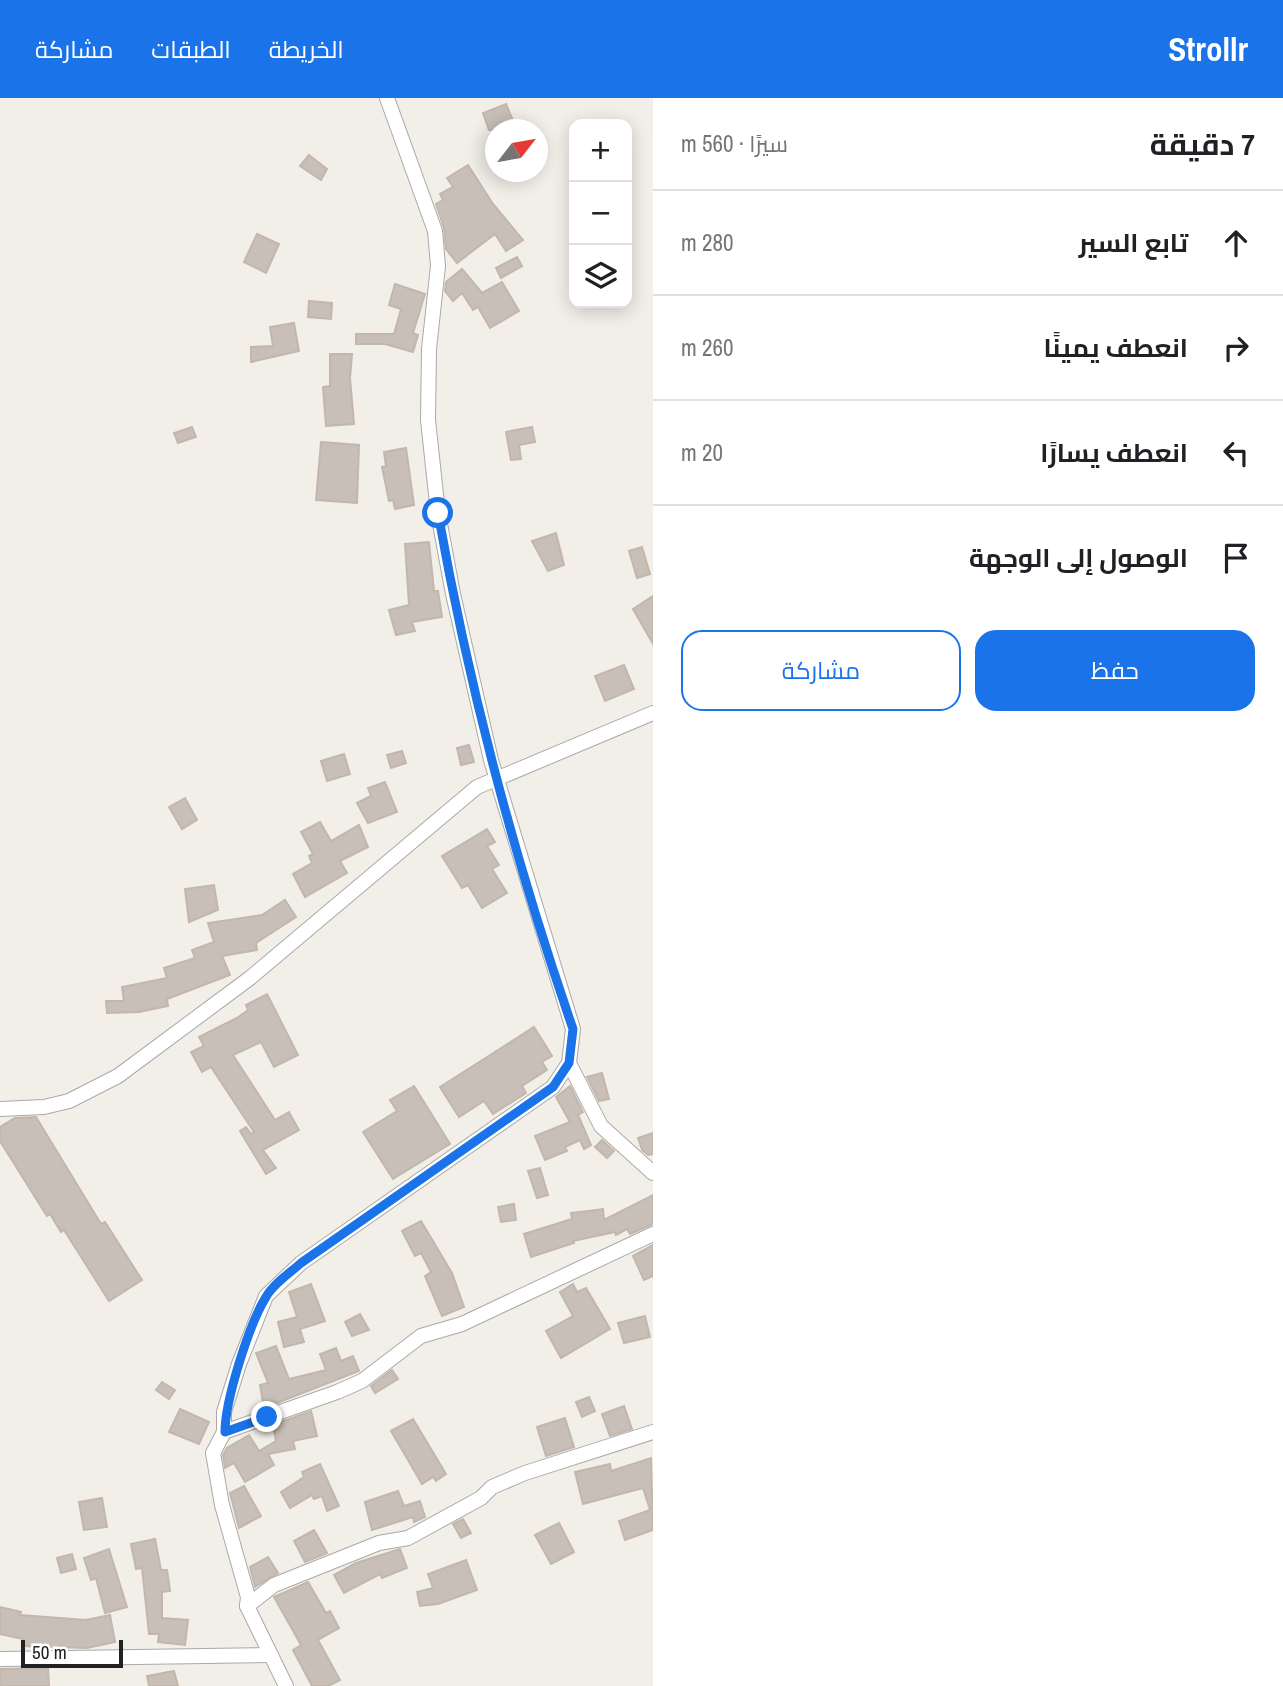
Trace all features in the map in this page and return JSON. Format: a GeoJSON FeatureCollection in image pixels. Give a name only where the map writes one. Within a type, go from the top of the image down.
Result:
{"type":"FeatureCollection","features":[{"type":"Feature","properties":{"kind":"street"},"geometry":{"type":"LineString","coordinates":[[286,1686],[247,1605],[248,1597],[222,1505],[213,1452],[225,1432],[225,1412],[232,1388],[266,1296],[301,1263],[553,1087],[569,1063],[573,1029],[496,777],[453,594],[438,513],[428,421],[429,349],[438,266],[435,231],[387,98]]}},
{"type":"Feature","properties":{"kind":"street"},"geometry":{"type":"LineString","coordinates":[[0,1109],[44,1107],[69,1101],[118,1076],[250,978],[458,801],[496,777],[653,713]]}},
{"type":"Feature","properties":{"kind":"street"},"geometry":{"type":"LineString","coordinates":[[569,1063],[601,1126],[653,1173]]}},
{"type":"Feature","properties":{"kind":"street"},"geometry":{"type":"LineString","coordinates":[[225,1432],[362,1381],[421,1336],[462,1324],[653,1234]]}},
{"type":"Feature","properties":{"kind":"street"},"geometry":{"type":"LineString","coordinates":[[247,1605],[274,1585],[379,1543],[408,1538],[481,1498],[492,1487],[525,1473],[653,1432]]}},
{"type":"Feature","properties":{"kind":"street"},"geometry":{"type":"LineString","coordinates":[[0,1658],[271,1655]]}},
{"type":"Feature","properties":{"kind":"building"},"geometry":{"type":"Polygon","coordinates":[[[506,104],[512,119],[485,119],[483,113],[506,104]]]}},
{"type":"Feature","properties":{"kind":"building"},"geometry":{"type":"Polygon","coordinates":[[[309,155],[327,169],[321,180],[300,166],[309,155]]]}},
{"type":"Feature","properties":{"kind":"building"},"geometry":{"type":"Polygon","coordinates":[[[468,165],[493,204],[523,240],[506,251],[495,234],[457,263],[446,249],[444,228],[436,204],[443,200],[440,194],[453,187],[447,178],[468,165]]]}},
{"type":"Feature","properties":{"kind":"building"},"geometry":{"type":"Polygon","coordinates":[[[257,234],[279,244],[266,273],[244,262],[257,234]]]}},
{"type":"Feature","properties":{"kind":"building"},"geometry":{"type":"Polygon","coordinates":[[[517,257],[522,266],[501,278],[496,268],[517,257]]]}},
{"type":"Feature","properties":{"kind":"building"},"geometry":{"type":"Polygon","coordinates":[[[462,269],[482,293],[502,282],[519,311],[490,328],[478,307],[473,310],[462,293],[453,301],[445,291],[446,282],[462,269]]]}},
{"type":"Feature","properties":{"kind":"building"},"geometry":{"type":"Polygon","coordinates":[[[395,284],[425,294],[413,333],[418,335],[413,352],[385,344],[356,344],[356,334],[394,334],[401,309],[389,305],[395,284]]]}},
{"type":"Feature","properties":{"kind":"building"},"geometry":{"type":"Polygon","coordinates":[[[309,301],[332,303],[331,319],[308,317],[309,301]]]}},
{"type":"Feature","properties":{"kind":"building"},"geometry":{"type":"Polygon","coordinates":[[[294,323],[299,351],[251,362],[251,347],[273,346],[270,327],[294,323]]]}},
{"type":"Feature","properties":{"kind":"building"},"geometry":{"type":"Polygon","coordinates":[[[330,354],[352,354],[350,378],[354,424],[326,426],[323,387],[330,386],[330,354]]]}},
{"type":"Feature","properties":{"kind":"building"},"geometry":{"type":"Polygon","coordinates":[[[192,427],[196,437],[178,443],[174,433],[192,427]]]}},
{"type":"Feature","properties":{"kind":"building"},"geometry":{"type":"Polygon","coordinates":[[[532,427],[535,442],[519,445],[521,459],[511,460],[506,432],[532,427]]]}},
{"type":"Feature","properties":{"kind":"building"},"geometry":{"type":"Polygon","coordinates":[[[321,442],[359,445],[357,503],[316,500],[321,442]]]}},
{"type":"Feature","properties":{"kind":"building"},"geometry":{"type":"Polygon","coordinates":[[[406,448],[414,505],[395,509],[393,500],[389,501],[382,467],[386,466],[384,452],[406,448]]]}},
{"type":"Feature","properties":{"kind":"building"},"geometry":{"type":"Polygon","coordinates":[[[556,533],[564,565],[548,571],[532,541],[556,533]]]}},
{"type":"Feature","properties":{"kind":"building"},"geometry":{"type":"Polygon","coordinates":[[[429,542],[434,591],[438,591],[442,617],[412,622],[415,631],[396,635],[389,610],[409,605],[405,544],[429,542]]]}},
{"type":"Feature","properties":{"kind":"building"},"geometry":{"type":"Polygon","coordinates":[[[642,547],[650,574],[637,578],[629,551],[642,547]]]}},
{"type":"Feature","properties":{"kind":"building"},"geometry":{"type":"Polygon","coordinates":[[[653,596],[653,644],[633,609],[653,596]]]}},
{"type":"Feature","properties":{"kind":"building"},"geometry":{"type":"Polygon","coordinates":[[[624,665],[634,689],[605,701],[595,676],[624,665]]]}},
{"type":"Feature","properties":{"kind":"building"},"geometry":{"type":"Polygon","coordinates":[[[469,745],[474,762],[461,765],[457,748],[469,745]]]}},
{"type":"Feature","properties":{"kind":"building"},"geometry":{"type":"Polygon","coordinates":[[[402,751],[406,763],[391,768],[387,755],[402,751]]]}},
{"type":"Feature","properties":{"kind":"building"},"geometry":{"type":"Polygon","coordinates":[[[344,754],[350,774],[327,781],[321,761],[344,754]]]}},
{"type":"Feature","properties":{"kind":"building"},"geometry":{"type":"Polygon","coordinates":[[[385,782],[397,812],[368,823],[357,803],[371,796],[368,788],[385,782]]]}},
{"type":"Feature","properties":{"kind":"building"},"geometry":{"type":"Polygon","coordinates":[[[185,798],[197,820],[182,829],[169,807],[185,798]]]}},
{"type":"Feature","properties":{"kind":"building"},"geometry":{"type":"Polygon","coordinates":[[[320,822],[331,841],[359,825],[368,847],[340,861],[347,873],[305,897],[293,874],[312,863],[309,856],[313,854],[301,832],[320,822]]]}},
{"type":"Feature","properties":{"kind":"building"},"geometry":{"type":"Polygon","coordinates":[[[487,829],[495,842],[487,846],[499,865],[492,869],[507,893],[482,908],[468,885],[462,888],[442,856],[487,829]]]}},
{"type":"Feature","properties":{"kind":"building"},"geometry":{"type":"Polygon","coordinates":[[[214,885],[218,910],[189,922],[185,889],[214,885]]]}},
{"type":"Feature","properties":{"kind":"building"},"geometry":{"type":"Polygon","coordinates":[[[285,900],[296,917],[256,943],[257,950],[222,956],[230,975],[167,999],[168,1006],[139,1012],[107,1013],[106,1001],[124,1001],[122,987],[167,978],[164,968],[195,958],[192,950],[214,942],[208,923],[262,915],[285,900]]]}},
{"type":"Feature","properties":{"kind":"building"},"geometry":{"type":"Polygon","coordinates":[[[267,994],[298,1055],[274,1067],[261,1042],[233,1055],[275,1120],[289,1112],[299,1130],[263,1150],[276,1168],[266,1174],[240,1131],[246,1127],[251,1134],[254,1132],[211,1067],[202,1072],[191,1052],[204,1046],[199,1037],[237,1018],[248,1010],[246,1005],[267,994]]]}},
{"type":"Feature","properties":{"kind":"building"},"geometry":{"type":"Polygon","coordinates":[[[534,1027],[552,1056],[542,1062],[547,1070],[522,1086],[526,1093],[493,1114],[484,1101],[459,1117],[440,1087],[534,1027]]]}},
{"type":"Feature","properties":{"kind":"building"},"geometry":{"type":"Polygon","coordinates":[[[602,1073],[609,1099],[599,1101],[587,1077],[602,1073]]]}},
{"type":"Feature","properties":{"kind":"building"},"geometry":{"type":"Polygon","coordinates":[[[414,1086],[450,1144],[393,1179],[363,1132],[397,1111],[390,1100],[414,1086]]]}},
{"type":"Feature","properties":{"kind":"building"},"geometry":{"type":"Polygon","coordinates":[[[570,1086],[583,1112],[578,1115],[591,1145],[584,1149],[580,1140],[565,1147],[567,1151],[545,1160],[535,1136],[570,1122],[556,1097],[570,1086]]]}},
{"type":"Feature","properties":{"kind":"building"},"geometry":{"type":"Polygon","coordinates":[[[36,1117],[101,1224],[105,1222],[142,1280],[109,1301],[64,1230],[61,1232],[50,1214],[47,1216],[0,1141],[0,1127],[15,1118],[36,1117]]]}},
{"type":"Feature","properties":{"kind":"building"},"geometry":{"type":"Polygon","coordinates":[[[653,1133],[653,1154],[648,1155],[642,1150],[638,1138],[653,1133]]]}},
{"type":"Feature","properties":{"kind":"building"},"geometry":{"type":"Polygon","coordinates":[[[602,1140],[614,1151],[607,1158],[595,1147],[602,1140]]]}},
{"type":"Feature","properties":{"kind":"building"},"geometry":{"type":"Polygon","coordinates":[[[540,1168],[548,1195],[537,1198],[528,1171],[540,1168]]]}},
{"type":"Feature","properties":{"kind":"building"},"geometry":{"type":"Polygon","coordinates":[[[653,1195],[653,1224],[630,1234],[627,1229],[616,1235],[615,1232],[573,1241],[574,1243],[531,1257],[524,1234],[572,1219],[571,1213],[603,1209],[604,1220],[653,1195]]]}},
{"type":"Feature","properties":{"kind":"building"},"geometry":{"type":"Polygon","coordinates":[[[514,1204],[516,1220],[501,1222],[498,1207],[514,1204]]]}},
{"type":"Feature","properties":{"kind":"building"},"geometry":{"type":"Polygon","coordinates":[[[421,1221],[452,1273],[464,1307],[442,1316],[425,1276],[431,1272],[421,1253],[415,1256],[402,1231],[421,1221]]]}},
{"type":"Feature","properties":{"kind":"building"},"geometry":{"type":"Polygon","coordinates":[[[653,1245],[653,1276],[644,1280],[633,1256],[653,1245]]]}},
{"type":"Feature","properties":{"kind":"building"},"geometry":{"type":"Polygon","coordinates":[[[311,1284],[325,1321],[300,1329],[304,1342],[284,1347],[278,1322],[297,1317],[289,1292],[311,1284]]]}},
{"type":"Feature","properties":{"kind":"building"},"geometry":{"type":"Polygon","coordinates":[[[573,1284],[577,1292],[586,1288],[610,1329],[561,1358],[546,1331],[573,1316],[560,1292],[573,1284]]]}},
{"type":"Feature","properties":{"kind":"building"},"geometry":{"type":"Polygon","coordinates":[[[360,1314],[369,1330],[352,1336],[345,1322],[360,1314]]]}},
{"type":"Feature","properties":{"kind":"building"},"geometry":{"type":"Polygon","coordinates":[[[645,1316],[650,1337],[624,1343],[618,1323],[645,1316]]]}},
{"type":"Feature","properties":{"kind":"building"},"geometry":{"type":"Polygon","coordinates":[[[276,1346],[289,1379],[326,1370],[320,1354],[336,1348],[341,1361],[353,1356],[359,1371],[264,1408],[260,1385],[268,1383],[256,1353],[276,1346]]]}},
{"type":"Feature","properties":{"kind":"building"},"geometry":{"type":"Polygon","coordinates":[[[392,1370],[398,1379],[375,1393],[371,1386],[392,1370]]]}},
{"type":"Feature","properties":{"kind":"building"},"geometry":{"type":"Polygon","coordinates":[[[162,1382],[175,1390],[169,1399],[156,1390],[162,1382]]]}},
{"type":"Feature","properties":{"kind":"building"},"geometry":{"type":"Polygon","coordinates":[[[589,1397],[595,1411],[582,1417],[576,1402],[589,1397]]]}},
{"type":"Feature","properties":{"kind":"building"},"geometry":{"type":"Polygon","coordinates":[[[624,1406],[632,1429],[610,1436],[602,1414],[624,1406]]]}},
{"type":"Feature","properties":{"kind":"building"},"geometry":{"type":"Polygon","coordinates":[[[180,1409],[209,1422],[199,1444],[169,1432],[180,1409]]]}},
{"type":"Feature","properties":{"kind":"building"},"geometry":{"type":"Polygon","coordinates":[[[311,1411],[317,1436],[293,1441],[295,1449],[268,1454],[274,1465],[245,1482],[234,1463],[225,1468],[223,1455],[227,1448],[249,1435],[259,1451],[276,1441],[273,1425],[311,1411]]]}},
{"type":"Feature","properties":{"kind":"building"},"geometry":{"type":"Polygon","coordinates":[[[565,1418],[574,1447],[546,1456],[537,1427],[565,1418]]]}},
{"type":"Feature","properties":{"kind":"building"},"geometry":{"type":"Polygon","coordinates":[[[413,1419],[446,1474],[436,1481],[433,1477],[422,1484],[391,1431],[413,1419]]]}},
{"type":"Feature","properties":{"kind":"building"},"geometry":{"type":"Polygon","coordinates":[[[651,1458],[653,1530],[625,1540],[619,1521],[650,1510],[643,1488],[583,1504],[575,1472],[610,1464],[611,1471],[651,1458]]]}},
{"type":"Feature","properties":{"kind":"building"},"geometry":{"type":"Polygon","coordinates":[[[320,1464],[339,1506],[327,1511],[322,1496],[314,1499],[312,1495],[290,1508],[281,1492],[304,1477],[302,1472],[320,1464]]]}},
{"type":"Feature","properties":{"kind":"building"},"geometry":{"type":"Polygon","coordinates":[[[244,1486],[261,1516],[239,1528],[230,1493],[244,1486]]]}},
{"type":"Feature","properties":{"kind":"building"},"geometry":{"type":"Polygon","coordinates":[[[398,1491],[404,1506],[420,1501],[425,1517],[414,1522],[413,1517],[372,1530],[365,1502],[398,1491]]]}},
{"type":"Feature","properties":{"kind":"building"},"geometry":{"type":"Polygon","coordinates":[[[102,1498],[107,1527],[84,1530],[79,1502],[102,1498]]]}},
{"type":"Feature","properties":{"kind":"building"},"geometry":{"type":"Polygon","coordinates":[[[463,1519],[471,1533],[461,1538],[453,1524],[463,1519]]]}},
{"type":"Feature","properties":{"kind":"building"},"geometry":{"type":"Polygon","coordinates":[[[559,1523],[574,1552],[551,1564],[535,1535],[559,1523]]]}},
{"type":"Feature","properties":{"kind":"building"},"geometry":{"type":"Polygon","coordinates":[[[314,1530],[327,1553],[305,1562],[294,1541],[314,1530]]]}},
{"type":"Feature","properties":{"kind":"building"},"geometry":{"type":"Polygon","coordinates":[[[155,1539],[161,1570],[167,1570],[170,1591],[162,1592],[162,1618],[188,1620],[185,1645],[158,1642],[159,1634],[149,1634],[142,1568],[136,1569],[131,1544],[155,1539]]]}},
{"type":"Feature","properties":{"kind":"building"},"geometry":{"type":"Polygon","coordinates":[[[109,1549],[127,1607],[105,1613],[96,1578],[91,1580],[84,1558],[109,1549]]]}},
{"type":"Feature","properties":{"kind":"building"},"geometry":{"type":"Polygon","coordinates":[[[400,1549],[407,1568],[382,1578],[380,1574],[344,1593],[334,1575],[356,1563],[400,1549]]]}},
{"type":"Feature","properties":{"kind":"building"},"geometry":{"type":"Polygon","coordinates":[[[72,1554],[76,1569],[61,1573],[57,1558],[72,1554]]]}},
{"type":"Feature","properties":{"kind":"building"},"geometry":{"type":"Polygon","coordinates":[[[268,1557],[278,1573],[255,1587],[250,1567],[268,1557]]]}},
{"type":"Feature","properties":{"kind":"building"},"geometry":{"type":"Polygon","coordinates":[[[466,1560],[477,1590],[438,1604],[420,1606],[417,1592],[433,1588],[428,1574],[466,1560]]]}},
{"type":"Feature","properties":{"kind":"building"},"geometry":{"type":"Polygon","coordinates":[[[308,1582],[326,1613],[330,1611],[339,1628],[318,1640],[340,1680],[328,1686],[312,1686],[293,1650],[301,1645],[274,1597],[308,1582]]]}},
{"type":"Feature","properties":{"kind":"building"},"geometry":{"type":"Polygon","coordinates":[[[0,1607],[21,1612],[20,1615],[86,1620],[110,1615],[115,1642],[87,1648],[22,1646],[23,1639],[0,1634],[0,1607]]]}},
{"type":"Feature","properties":{"kind":"building"},"geometry":{"type":"Polygon","coordinates":[[[48,1668],[49,1686],[0,1686],[0,1669],[48,1668]]]}},
{"type":"Feature","properties":{"kind":"building"},"geometry":{"type":"Polygon","coordinates":[[[174,1671],[178,1686],[149,1686],[147,1676],[174,1671]]]}},
{"type":"Feature","properties":{"kind":"route"},"geometry":{"type":"LineString","coordinates":[[267,1417],[225,1432],[225,1412],[239,1364],[266,1296],[301,1263],[553,1087],[569,1063],[573,1029],[491,760],[453,594],[438,513]]}}]}
